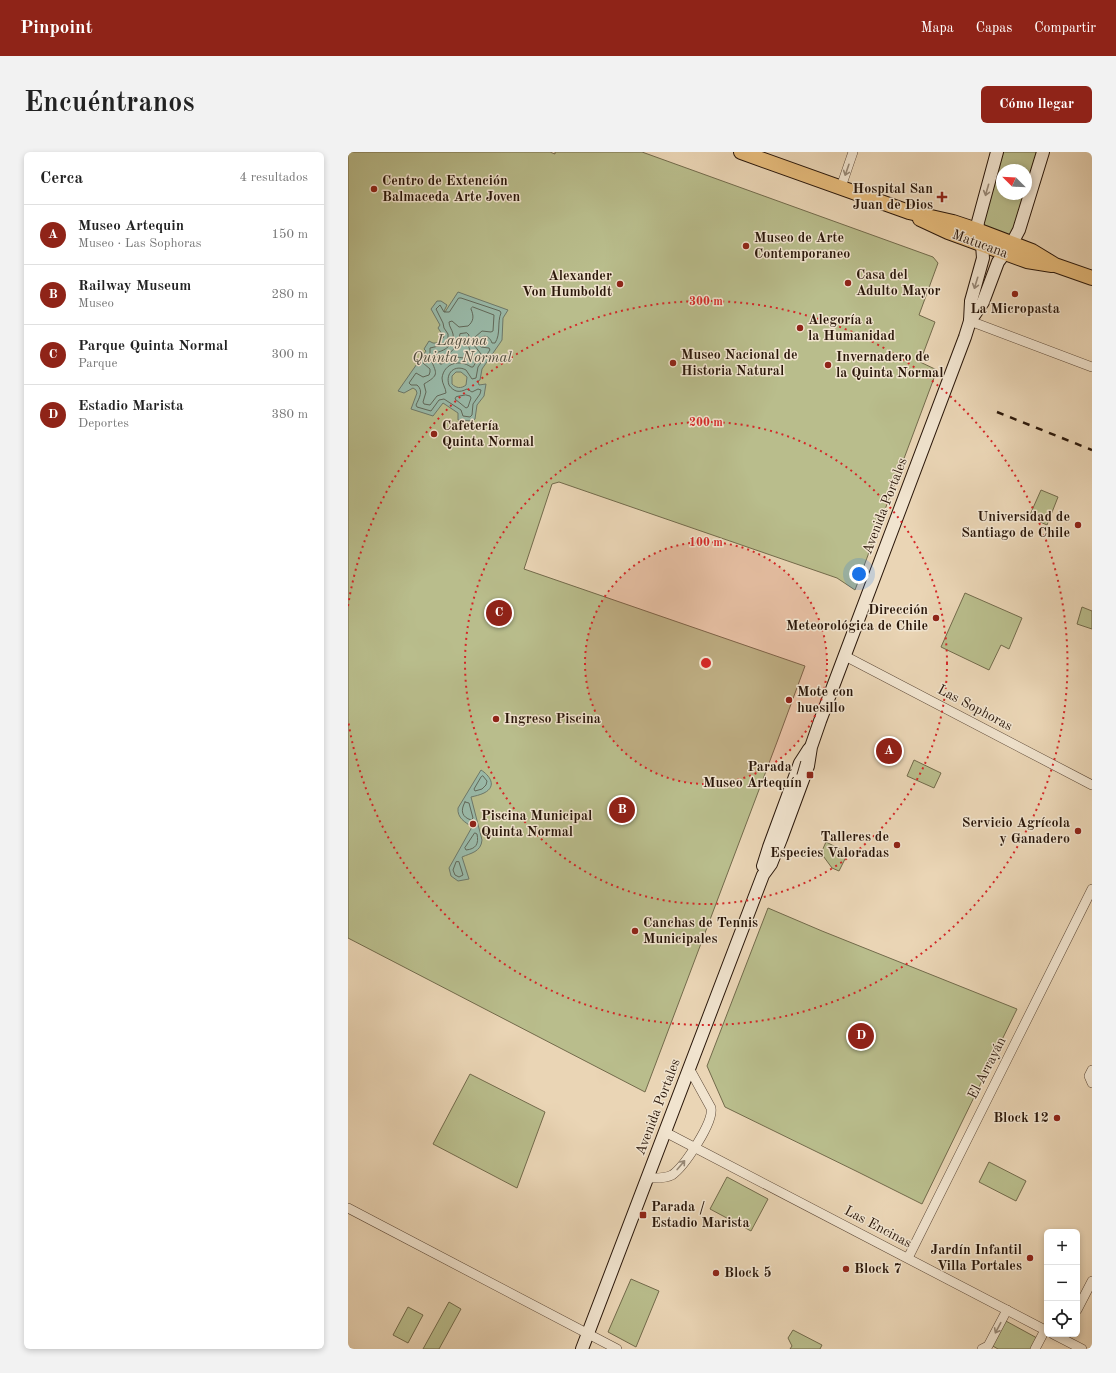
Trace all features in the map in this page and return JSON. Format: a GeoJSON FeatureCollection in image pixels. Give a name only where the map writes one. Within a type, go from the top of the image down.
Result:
{"type":"FeatureCollection","features":[{"type":"Feature","properties":{"kind":"main road","name":"Matucana"},"geometry":{"type":"LineString","coordinates":[[742,152],[909,212],[953,222],[977,230],[1034,263],[1055,265],[1092,278]]}},
{"type":"Feature","properties":{"kind":"main road"},"geometry":{"type":"LineString","coordinates":[[977,230],[998,152]]}},
{"type":"Feature","properties":{"kind":"main road","name":"Avenida Portales"},"geometry":{"type":"LineString","coordinates":[[582,1349],[762,875],[771,864],[781,839],[808,766],[811,747],[970,321],[983,302],[998,262],[1019,230],[1043,152]]}},
{"type":"Feature","properties":{"kind":"main road","name":"Matucana"},"geometry":{"type":"LineString","coordinates":[[909,212],[939,228],[982,245],[1008,248]]}},
{"type":"Feature","properties":{"kind":"main road","name":"Avenida Portales"},"geometry":{"type":"LineString","coordinates":[[970,321],[971,301],[982,258],[982,245],[977,230]]}},
{"type":"Feature","properties":{"kind":"street"},"geometry":{"type":"LineString","coordinates":[[840,187],[853,152]]}},
{"type":"Feature","properties":{"kind":"street"},"geometry":{"type":"LineString","coordinates":[[970,321],[1092,366]]}},
{"type":"Feature","properties":{"kind":"street","name":"Las Sophoras"},"geometry":{"type":"LineString","coordinates":[[845,656],[1092,785]]}},
{"type":"Feature","properties":{"kind":"street","name":"El Arrayán"},"geometry":{"type":"LineString","coordinates":[[908,1258],[1092,889]]}},
{"type":"Feature","properties":{"kind":"street"},"geometry":{"type":"LineString","coordinates":[[647,1178],[663,1178],[670,1176],[676,1171],[695,1148],[710,1118],[712,1112],[711,1108],[689,1068]]}},
{"type":"Feature","properties":{"kind":"street"},"geometry":{"type":"LineString","coordinates":[[1092,1070],[1089,1076],[1092,1083]]}},
{"type":"Feature","properties":{"kind":"street","name":"Las Encinas"},"geometry":{"type":"LineString","coordinates":[[665,1132],[1044,1328]]}},
{"type":"Feature","properties":{"kind":"street"},"geometry":{"type":"LineString","coordinates":[[348,1208],[617,1349]]}},
{"type":"Feature","properties":{"kind":"street"},"geometry":{"type":"LineString","coordinates":[[1080,1304],[1092,1281]]}},
{"type":"Feature","properties":{"kind":"street"},"geometry":{"type":"LineString","coordinates":[[988,1348],[1007,1310]]}},
{"type":"Feature","properties":{"kind":"street"},"geometry":{"type":"LineString","coordinates":[[1034,1349],[1049,1337]]}},
{"type":"Feature","properties":{"kind":"street","name":"Las Encinas"},"geometry":{"type":"LineString","coordinates":[[1061,1337],[1082,1349]]}},
{"type":"Feature","properties":{"kind":"green space"},"geometry":{"type":"Polygon","coordinates":[[[348,152],[550,152],[555,154],[555,152],[642,152],[933,257],[938,263],[919,315],[935,322],[920,362],[937,370],[855,590],[837,578],[559,482],[552,484],[524,569],[805,666],[645,1092],[348,938],[348,152]]]}},
{"type":"Feature","properties":{"kind":"green space"},"geometry":{"type":"Polygon","coordinates":[[[1003,152],[1041,152],[1032,180],[1032,164],[999,164],[1003,152]]]}},
{"type":"Feature","properties":{"kind":"green space"},"geometry":{"type":"Polygon","coordinates":[[[996,175],[996,200],[1026,200],[1014,237],[984,228],[982,222],[996,175]]]}},
{"type":"Feature","properties":{"kind":"green space"},"geometry":{"type":"Polygon","coordinates":[[[1041,490],[1058,497],[1047,525],[1029,517],[1041,490]]]}},
{"type":"Feature","properties":{"kind":"green space"},"geometry":{"type":"Polygon","coordinates":[[[965,593],[1022,618],[1009,649],[1001,645],[989,670],[941,647],[965,593]]]}},
{"type":"Feature","properties":{"kind":"green space"},"geometry":{"type":"Polygon","coordinates":[[[1082,607],[1092,611],[1092,629],[1077,624],[1082,607]]]}},
{"type":"Feature","properties":{"kind":"green space"},"geometry":{"type":"Polygon","coordinates":[[[914,760],[941,773],[934,788],[907,776],[914,760]]]}},
{"type":"Feature","properties":{"kind":"green space"},"geometry":{"type":"Polygon","coordinates":[[[826,842],[848,853],[839,871],[832,868],[821,853],[826,842]]]}},
{"type":"Feature","properties":{"kind":"green space"},"geometry":{"type":"Polygon","coordinates":[[[768,908],[1017,1009],[922,1204],[725,1107],[707,1066],[768,908]]]}},
{"type":"Feature","properties":{"kind":"green space"},"geometry":{"type":"Polygon","coordinates":[[[470,1074],[545,1112],[517,1188],[433,1144],[470,1074]]]}},
{"type":"Feature","properties":{"kind":"green space"},"geometry":{"type":"Polygon","coordinates":[[[989,1162],[1026,1181],[1016,1201],[979,1182],[989,1162]]]}},
{"type":"Feature","properties":{"kind":"green space"},"geometry":{"type":"Polygon","coordinates":[[[727,1177],[768,1199],[751,1231],[710,1209],[727,1177]]]}},
{"type":"Feature","properties":{"kind":"green space"},"geometry":{"type":"Polygon","coordinates":[[[631,1279],[659,1291],[636,1347],[608,1332],[631,1279]]]}},
{"type":"Feature","properties":{"kind":"green space"},"geometry":{"type":"Polygon","coordinates":[[[449,1302],[461,1309],[439,1349],[423,1349],[449,1302]]]}},
{"type":"Feature","properties":{"kind":"green space"},"geometry":{"type":"Polygon","coordinates":[[[408,1307],[423,1315],[408,1343],[393,1335],[408,1307]]]}},
{"type":"Feature","properties":{"kind":"green space"},"geometry":{"type":"Polygon","coordinates":[[[1004,1320],[1037,1338],[1032,1349],[998,1349],[991,1345],[1004,1320]]]}},
{"type":"Feature","properties":{"kind":"green space"},"geometry":{"type":"Polygon","coordinates":[[[793,1330],[822,1345],[820,1349],[790,1349],[792,1346],[788,1338],[793,1330]]]}},
{"type":"Feature","properties":{"kind":"water","name":"Laguna Quinta Normal"},"geometry":{"type":"Polygon","coordinates":[[[458,292],[508,310],[503,318],[502,340],[482,369],[480,380],[478,381],[479,385],[486,384],[484,396],[477,405],[475,419],[472,421],[458,420],[458,413],[443,403],[433,416],[411,409],[417,393],[416,390],[413,388],[404,393],[398,391],[426,351],[424,349],[429,341],[438,343],[444,337],[438,328],[440,325],[431,309],[437,301],[441,301],[447,305],[444,311],[445,312],[458,292]],[[456,372],[452,376],[452,384],[457,387],[466,385],[467,377],[461,372],[456,372]]]}},
{"type":"Feature","properties":{"kind":"water","name":"Piscina Municipal Quinta Normal"},"geometry":{"type":"Polygon","coordinates":[[[481,770],[491,781],[491,787],[484,793],[471,797],[482,840],[478,850],[462,857],[469,879],[458,881],[451,876],[449,868],[472,827],[460,817],[458,808],[481,770]]]}},
{"type":"Feature","properties":{"kind":"railway"},"geometry":{"type":"LineString","coordinates":[[997,412],[1092,450]]}},
{"type":"Feature","properties":{"kind":"place","name":"Centro de Extención Balmaceda Arte Joven"},"geometry":{"type":"Point","coordinates":[374,189]}},
{"type":"Feature","properties":{"kind":"place","name":"Hospital San Juan de Dios"},"geometry":{"type":"Point","coordinates":[942,197]}},
{"type":"Feature","properties":{"kind":"place","name":"Museo de Arte Contemporaneo"},"geometry":{"type":"Point","coordinates":[746,246]}},
{"type":"Feature","properties":{"kind":"place","name":"Casa del Adulto Mayor"},"geometry":{"type":"Point","coordinates":[848,283]}},
{"type":"Feature","properties":{"kind":"place","name":"Alexander Von Humboldt"},"geometry":{"type":"Point","coordinates":[620,284]}},
{"type":"Feature","properties":{"kind":"place","name":"La Micropasta"},"geometry":{"type":"Point","coordinates":[1015,294]}},
{"type":"Feature","properties":{"kind":"place","name":"Alegoría a la Humanidad"},"geometry":{"type":"Point","coordinates":[800,328]}},
{"type":"Feature","properties":{"kind":"place","name":"Museo Nacional de Historia Natural"},"geometry":{"type":"Point","coordinates":[673,363]}},
{"type":"Feature","properties":{"kind":"place","name":"Invernadero de la Quinta Normal"},"geometry":{"type":"Point","coordinates":[828,365]}},
{"type":"Feature","properties":{"kind":"place","name":"Cafetería Quinta Normal"},"geometry":{"type":"Point","coordinates":[434,434]}},
{"type":"Feature","properties":{"kind":"place","name":"Universidad de Santiago de Chile"},"geometry":{"type":"Point","coordinates":[1078,525]}},
{"type":"Feature","properties":{"kind":"place","name":"Parque Quinta Normal"},"geometry":{"type":"Point","coordinates":[499,613]}},
{"type":"Feature","properties":{"kind":"place","name":"Dirección Meteorológica de Chile"},"geometry":{"type":"Point","coordinates":[936,618]}},
{"type":"Feature","properties":{"kind":"place","name":"Mote con huesillo"},"geometry":{"type":"Point","coordinates":[789,700]}},
{"type":"Feature","properties":{"kind":"place","name":"Ingreso Piscina"},"geometry":{"type":"Point","coordinates":[496,719]}},
{"type":"Feature","properties":{"kind":"place","name":"Museo Artequin"},"geometry":{"type":"Point","coordinates":[889,751]}},
{"type":"Feature","properties":{"kind":"place","name":"Parada / Museo Artequín"},"geometry":{"type":"Point","coordinates":[810,775]}},
{"type":"Feature","properties":{"kind":"place","name":"Railway Museum"},"geometry":{"type":"Point","coordinates":[622,810]}},
{"type":"Feature","properties":{"kind":"place","name":"Piscina Municipal Quinta Normal"},"geometry":{"type":"Point","coordinates":[473,824]}},
{"type":"Feature","properties":{"kind":"place","name":"Servicio Agrícola y Ganadero"},"geometry":{"type":"Point","coordinates":[1078,831]}},
{"type":"Feature","properties":{"kind":"place","name":"Talleres de Especies Valoradas"},"geometry":{"type":"Point","coordinates":[897,845]}},
{"type":"Feature","properties":{"kind":"place","name":"Canchas de Tennis Municipales"},"geometry":{"type":"Point","coordinates":[635,931]}},
{"type":"Feature","properties":{"kind":"place","name":"Estadio Marista"},"geometry":{"type":"Point","coordinates":[861,1036]}},
{"type":"Feature","properties":{"kind":"place","name":"Block 12"},"geometry":{"type":"Point","coordinates":[1057,1118]}},
{"type":"Feature","properties":{"kind":"place","name":"Parada / Estadio Marista"},"geometry":{"type":"Point","coordinates":[643,1215]}},
{"type":"Feature","properties":{"kind":"place","name":"Jardín Infantil Villa Portales"},"geometry":{"type":"Point","coordinates":[1030,1258]}},
{"type":"Feature","properties":{"kind":"place","name":"Block 7"},"geometry":{"type":"Point","coordinates":[846,1269]}},
{"type":"Feature","properties":{"kind":"place","name":"Block 5"},"geometry":{"type":"Point","coordinates":[716,1273]}}]}
